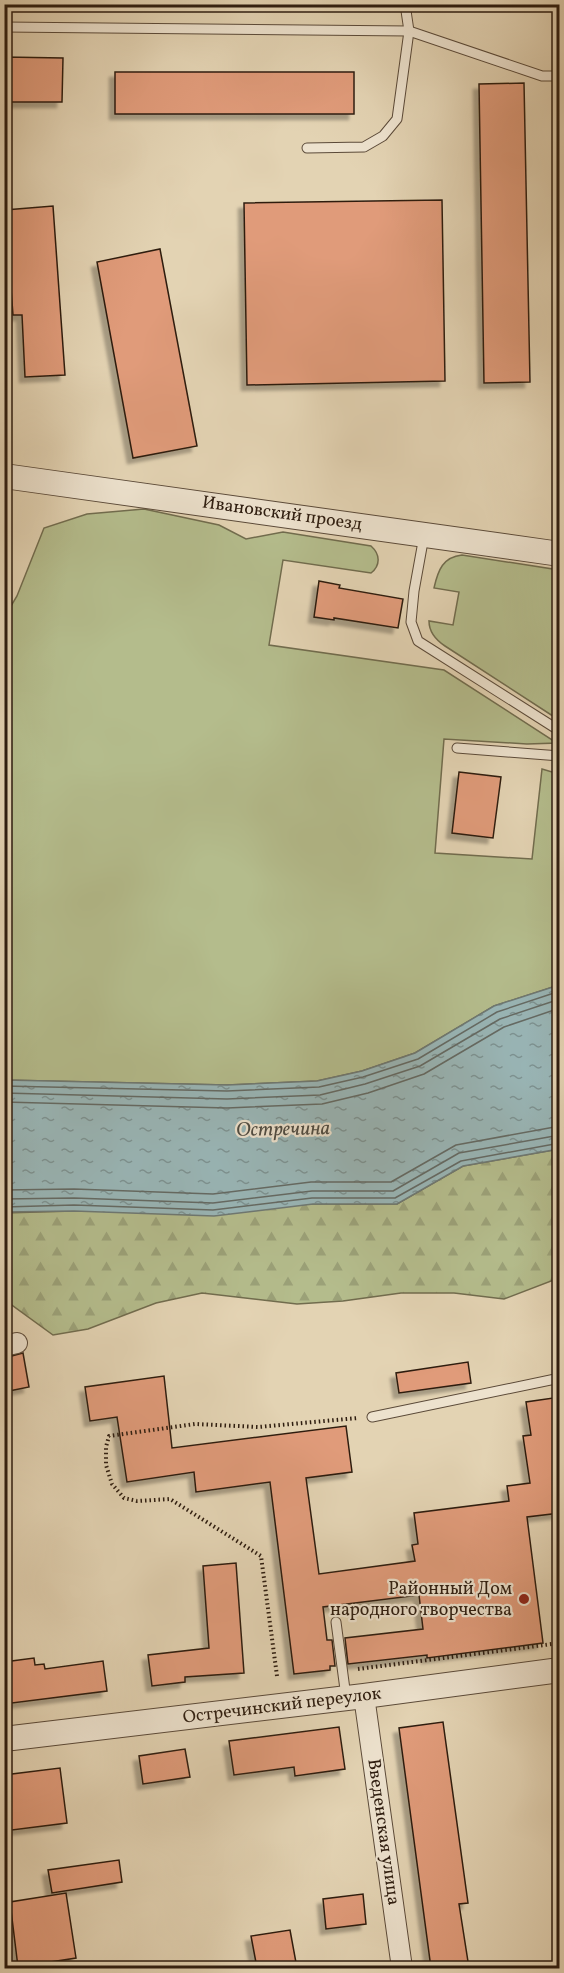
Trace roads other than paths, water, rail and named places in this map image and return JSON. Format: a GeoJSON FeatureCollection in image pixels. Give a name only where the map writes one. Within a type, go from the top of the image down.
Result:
{"type":"FeatureCollection","features":[{"type":"Feature","properties":{"kind":"street","name":"Ивановский проезд"},"geometry":{"type":"LineString","coordinates":[[4,476],[560,554]]}},
{"type":"Feature","properties":{"kind":"street","name":"Остречинский переулок"},"geometry":{"type":"LineString","coordinates":[[4,1739],[560,1670]]}},
{"type":"Feature","properties":{"kind":"street","name":"Введенская улица"},"geometry":{"type":"LineString","coordinates":[[355,1697],[402,1968]]}},
{"type":"Feature","properties":{"kind":"lane"},"geometry":{"type":"LineString","coordinates":[[307,148],[364,147],[383,136],[397,119],[409,31],[405,4]]}},
{"type":"Feature","properties":{"kind":"lane"},"geometry":{"type":"LineString","coordinates":[[4,27],[409,31],[542,76],[560,76]]}},
{"type":"Feature","properties":{"kind":"lane"},"geometry":{"type":"LineString","coordinates":[[424,534],[411,622],[418,641],[560,731]]}},
{"type":"Feature","properties":{"kind":"lane"},"geometry":{"type":"LineString","coordinates":[[457,748],[560,756]]}},
{"type":"Feature","properties":{"kind":"lane"},"geometry":{"type":"LineString","coordinates":[[372,1417],[560,1378]]}},
{"type":"Feature","properties":{"kind":"lane"},"geometry":{"type":"LineString","coordinates":[[336,1622],[342,1671],[355,1697]]}},
{"type":"Feature","properties":{"kind":"water","name":"Остречина"},"geometry":{"type":"Polygon","coordinates":[[[559,985],[559,1149],[463,1166],[397,1204],[313,1204],[214,1216],[74,1211],[5,1212],[5,1080],[227,1085],[317,1081],[362,1071],[415,1053],[494,1006],[559,985]]]}},
{"type":"Feature","properties":{"kind":"place","name":"Районный Дом народного творчества"},"geometry":{"type":"Point","coordinates":[524,1599]}}]}
